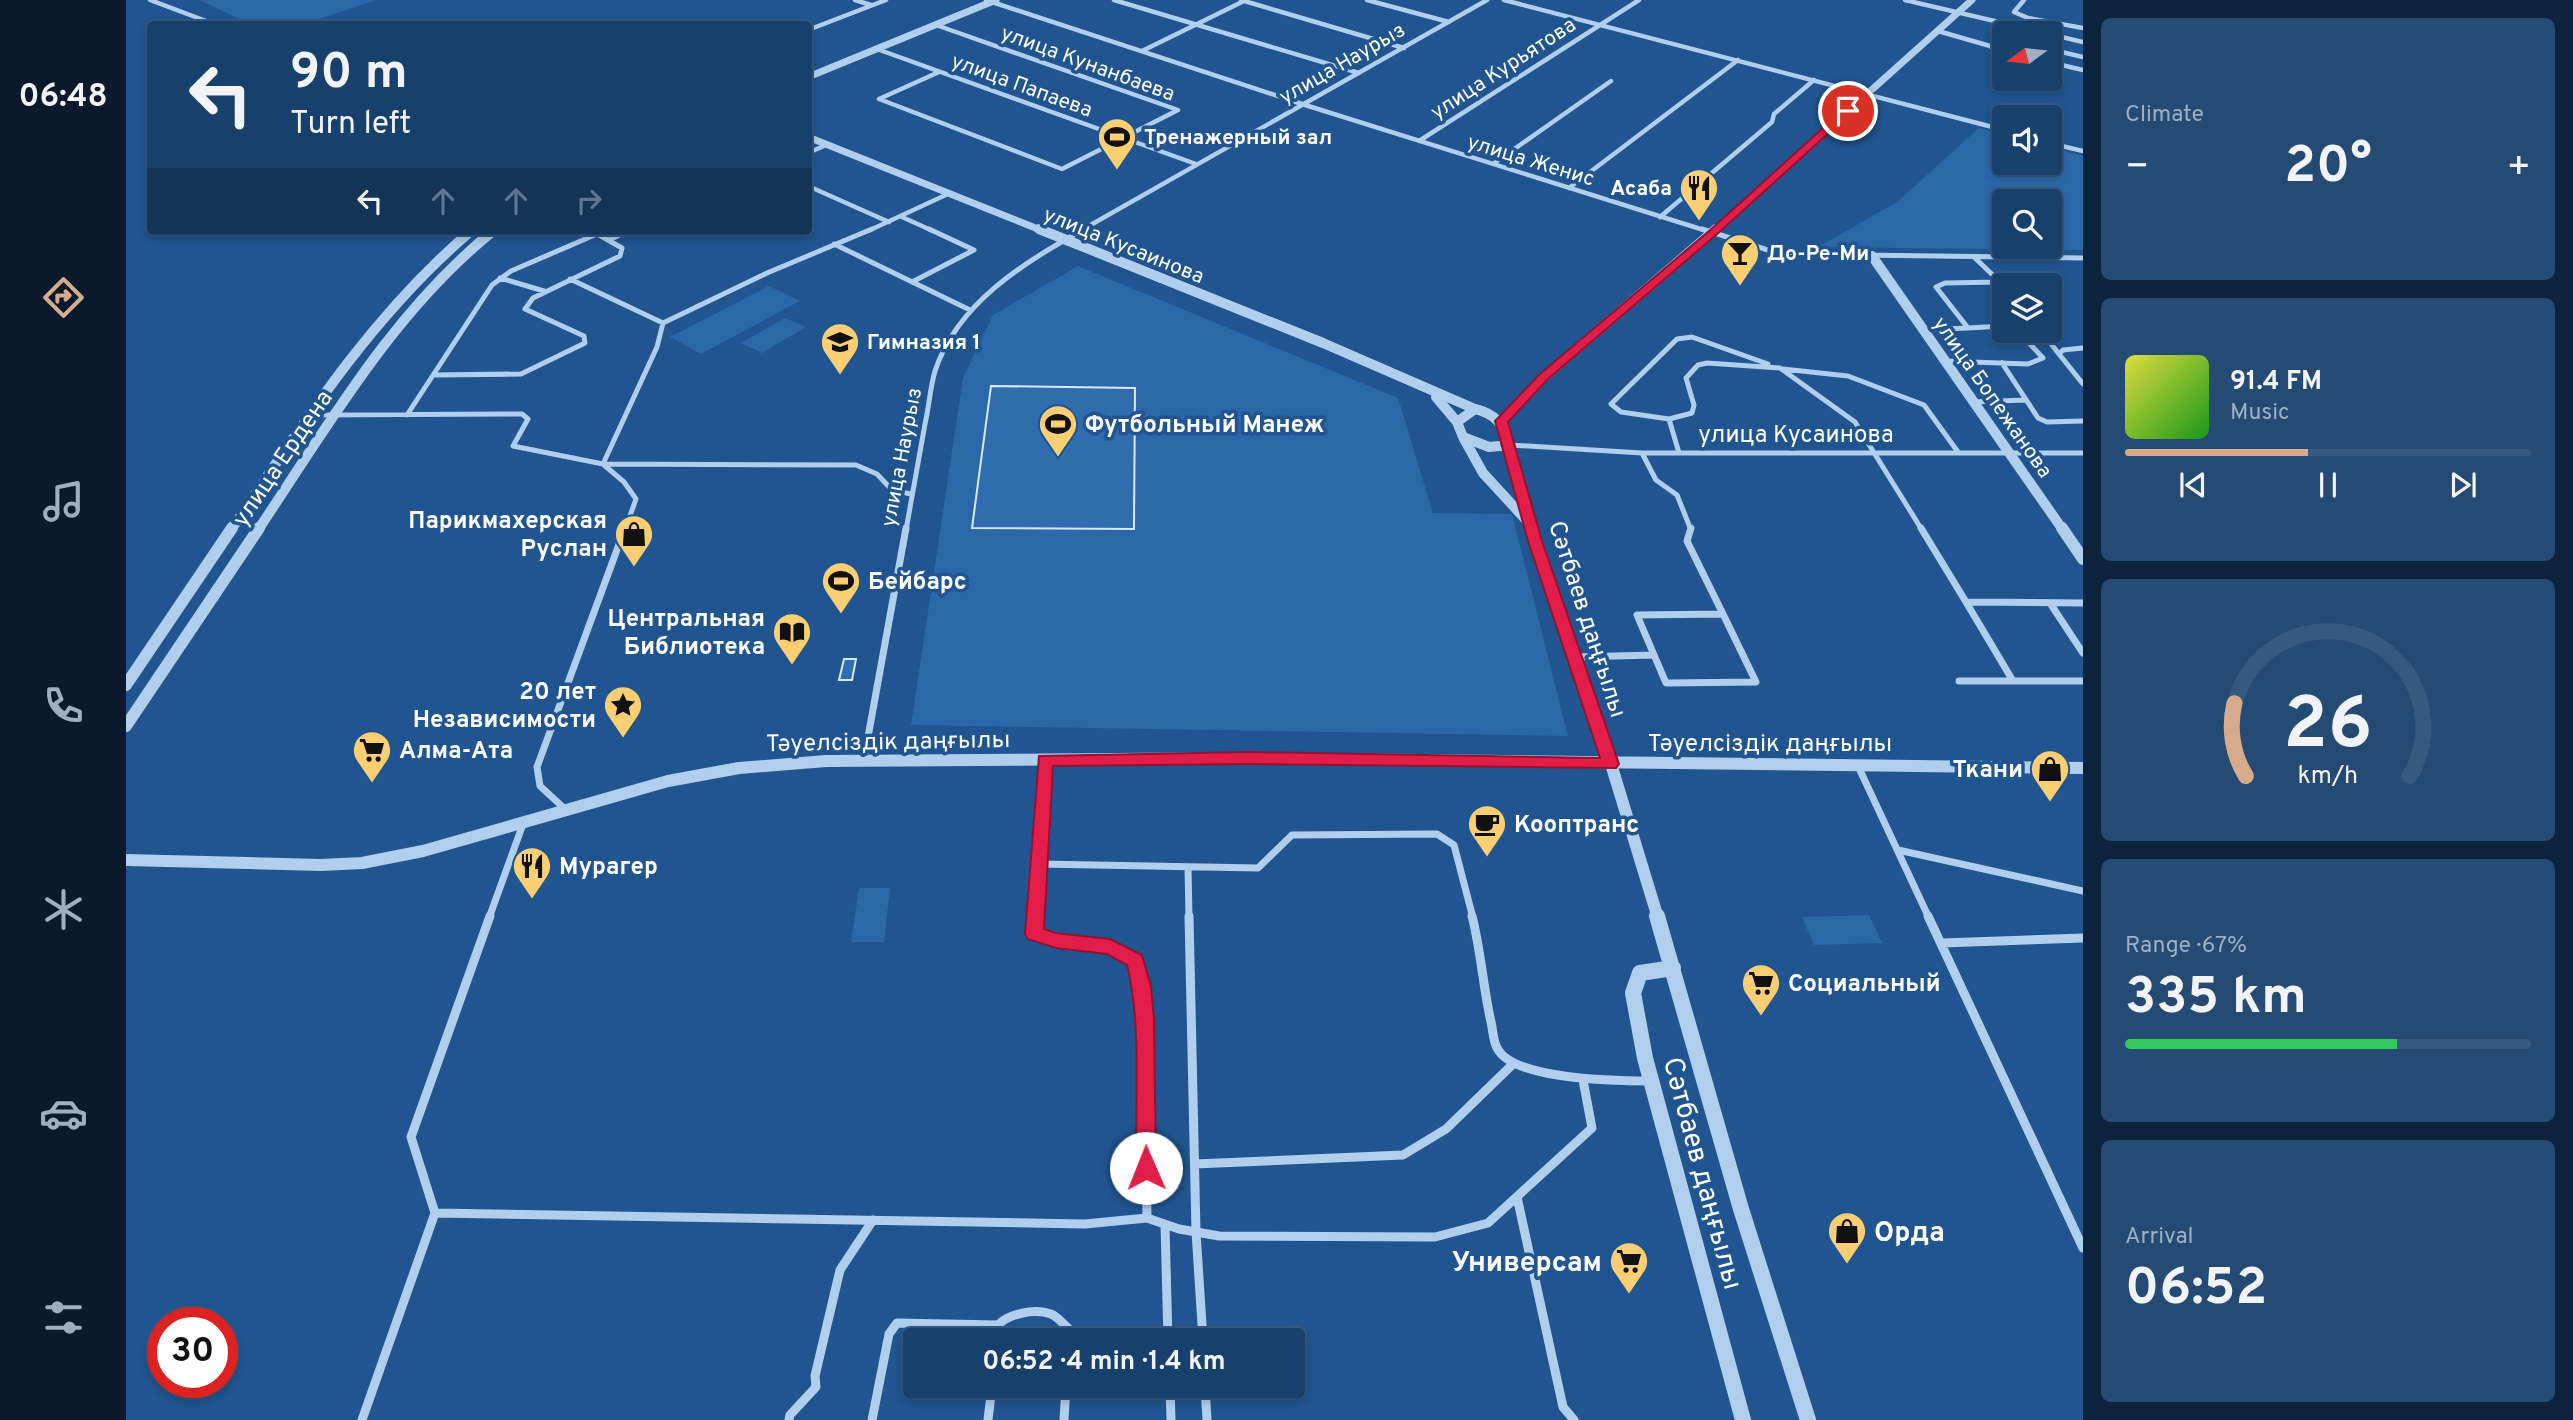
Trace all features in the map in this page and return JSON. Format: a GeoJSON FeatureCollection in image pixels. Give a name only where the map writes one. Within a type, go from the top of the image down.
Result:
{"type":"FeatureCollection","features":[{"type":"Feature","properties":{"kind":"street"},"geometry":{"type":"LineString","coordinates":[[150,0],[206,21]]}},
{"type":"Feature","properties":{"kind":"street"},"geometry":{"type":"LineString","coordinates":[[855,0],[872,6]]}},
{"type":"Feature","properties":{"kind":"street"},"geometry":{"type":"LineString","coordinates":[[812,28],[886,0]]}},
{"type":"Feature","properties":{"kind":"street"},"geometry":{"type":"LineString","coordinates":[[1114,0],[1359,73]]}},
{"type":"Feature","properties":{"kind":"street"},"geometry":{"type":"LineString","coordinates":[[1142,51],[1244,0],[1404,48]]}},
{"type":"Feature","properties":{"kind":"street"},"geometry":{"type":"LineString","coordinates":[[1367,0],[1449,22]]}},
{"type":"Feature","properties":{"kind":"street","name":"улица Наурыз"},"geometry":{"type":"LineString","coordinates":[[864,759],[935,372],[945,345],[970,310],[1010,273],[1196,164],[1487,0]]}},
{"type":"Feature","properties":{"kind":"street"},"geometry":{"type":"LineString","coordinates":[[1504,0],[1992,127]]}},
{"type":"Feature","properties":{"kind":"street","name":"улица Курьятова"},"geometry":{"type":"LineString","coordinates":[[1419,141],[1639,0]]}},
{"type":"Feature","properties":{"kind":"street"},"geometry":{"type":"LineString","coordinates":[[1905,0],[1993,21]]}},
{"type":"Feature","properties":{"kind":"street"},"geometry":{"type":"LineString","coordinates":[[1424,388],[1502,421],[1519,400],[1712,233],[1972,0]]}},
{"type":"Feature","properties":{"kind":"street"},"geometry":{"type":"LineString","coordinates":[[2024,0],[2014,12],[2028,18],[2083,28]]}},
{"type":"Feature","properties":{"kind":"street"},"geometry":{"type":"LineString","coordinates":[[812,75],[991,1]]}},
{"type":"Feature","properties":{"kind":"street","name":"улица Женис"},"geometry":{"type":"LineString","coordinates":[[991,1],[1302,104],[1780,254],[2083,258]]}},
{"type":"Feature","properties":{"kind":"street"},"geometry":{"type":"LineString","coordinates":[[2025,21],[2028,18]]}},
{"type":"Feature","properties":{"kind":"street","name":"улица Кунанбаева"},"geometry":{"type":"LineString","coordinates":[[936,25],[1178,110],[1124,138]]}},
{"type":"Feature","properties":{"kind":"street"},"geometry":{"type":"LineString","coordinates":[[1938,31],[1991,47]]}},
{"type":"Feature","properties":{"kind":"street"},"geometry":{"type":"LineString","coordinates":[[2062,38],[2083,42]]}},
{"type":"Feature","properties":{"kind":"street","name":"улица Папаева"},"geometry":{"type":"LineString","coordinates":[[877,49],[1196,164]]}},
{"type":"Feature","properties":{"kind":"street"},"geometry":{"type":"LineString","coordinates":[[2062,52],[2083,57]]}},
{"type":"Feature","properties":{"kind":"street"},"geometry":{"type":"LineString","coordinates":[[1569,188],[1738,60]]}},
{"type":"Feature","properties":{"kind":"street"},"geometry":{"type":"LineString","coordinates":[[2062,65],[2083,70]]}},
{"type":"Feature","properties":{"kind":"street"},"geometry":{"type":"LineString","coordinates":[[939,72],[879,99],[1062,169],[1124,138]]}},
{"type":"Feature","properties":{"kind":"street"},"geometry":{"type":"LineString","coordinates":[[1660,217],[1772,122],[1773,114],[1814,80]]}},
{"type":"Feature","properties":{"kind":"street"},"geometry":{"type":"LineString","coordinates":[[1493,164],[1611,81]]}},
{"type":"Feature","properties":{"kind":"street","name":"улица Кусаинова"},"geometry":{"type":"LineString","coordinates":[[812,140],[1323,343],[1424,388]]}},
{"type":"Feature","properties":{"kind":"street"},"geometry":{"type":"LineString","coordinates":[[812,151],[826,145]]}},
{"type":"Feature","properties":{"kind":"street"},"geometry":{"type":"LineString","coordinates":[[2062,146],[2083,152]]}},
{"type":"Feature","properties":{"kind":"street"},"geometry":{"type":"LineString","coordinates":[[812,188],[889,222]]}},
{"type":"Feature","properties":{"kind":"street"},"geometry":{"type":"LineString","coordinates":[[569,279],[663,323],[950,193]]}},
{"type":"Feature","properties":{"kind":"street"},"geometry":{"type":"LineString","coordinates":[[902,216],[974,250],[912,282]]}},
{"type":"Feature","properties":{"kind":"street","name":"улица Ердена"},"geometry":{"type":"LineString","coordinates":[[126,685],[352,353],[395,302],[434,262],[466,235]]}},
{"type":"Feature","properties":{"kind":"street","name":"улица Ердена"},"geometry":{"type":"LineString","coordinates":[[126,726],[415,302],[453,262],[488,235]]}},
{"type":"Feature","properties":{"kind":"street"},"geometry":{"type":"LineString","coordinates":[[407,415],[492,285],[500,278],[591,235]]}},
{"type":"Feature","properties":{"kind":"street"},"geometry":{"type":"LineString","coordinates":[[433,375],[521,374],[585,343],[583,336],[524,309],[533,298],[620,256],[622,248],[599,235]]}},
{"type":"Feature","properties":{"kind":"street"},"geometry":{"type":"LineString","coordinates":[[609,240],[620,235]]}},
{"type":"Feature","properties":{"kind":"street"},"geometry":{"type":"LineString","coordinates":[[834,244],[970,310]]}},
{"type":"Feature","properties":{"kind":"street","name":"улица Бопежанова"},"geometry":{"type":"LineString","coordinates":[[1872,257],[2083,559]]}},
{"type":"Feature","properties":{"kind":"street"},"geometry":{"type":"LineString","coordinates":[[1974,257],[1992,274]]}},
{"type":"Feature","properties":{"kind":"street"},"geometry":{"type":"LineString","coordinates":[[500,278],[545,292]]}},
{"type":"Feature","properties":{"kind":"street"},"geometry":{"type":"LineString","coordinates":[[1968,328],[1939,290],[1938,284],[1992,284]]}},
{"type":"Feature","properties":{"kind":"street"},"geometry":{"type":"LineString","coordinates":[[603,464],[657,347],[663,323]]}},
{"type":"Feature","properties":{"kind":"street"},"geometry":{"type":"LineString","coordinates":[[1922,330],[1992,327]]}},
{"type":"Feature","properties":{"kind":"street"},"geometry":{"type":"LineString","coordinates":[[1958,452],[1924,405],[1848,376],[1780,368],[1707,363],[1698,365],[1686,378],[1695,405],[1692,413],[1669,419],[1621,412],[1614,409],[1612,404],[1676,339],[1692,337],[1780,368],[1855,422],[2013,681]]}},
{"type":"Feature","properties":{"kind":"street"},"geometry":{"type":"LineString","coordinates":[[1944,361],[2028,364],[2043,358],[2029,343]]}},
{"type":"Feature","properties":{"kind":"street"},"geometry":{"type":"LineString","coordinates":[[2050,343],[2083,384]]}},
{"type":"Feature","properties":{"kind":"street"},"geometry":{"type":"LineString","coordinates":[[2059,354],[2063,350],[2083,348]]}},
{"type":"Feature","properties":{"kind":"street"},"geometry":{"type":"LineString","coordinates":[[2002,363],[2042,421],[2083,421]]}},
{"type":"Feature","properties":{"kind":"street"},"geometry":{"type":"LineString","coordinates":[[1424,388],[1447,408],[1483,472],[1531,526]]}},
{"type":"Feature","properties":{"kind":"street"},"geometry":{"type":"LineString","coordinates":[[1457,422],[1479,410],[1498,409],[1519,400]]}},
{"type":"Feature","properties":{"kind":"street"},"geometry":{"type":"LineString","coordinates":[[1972,402],[2025,400]]}},
{"type":"Feature","properties":{"kind":"street"},"geometry":{"type":"LineString","coordinates":[[308,415],[522,414],[528,419],[513,446],[603,464],[856,465],[882,476],[892,490],[911,494]]}},
{"type":"Feature","properties":{"kind":"street"},"geometry":{"type":"LineString","coordinates":[[1669,419],[1679,453]]}},
{"type":"Feature","properties":{"kind":"street","name":"Сәтбаев даңғылы"},"geometry":{"type":"LineString","coordinates":[[1502,421],[1531,526],[1611,764],[1673,968],[1741,1209],[1808,1420]]}},
{"type":"Feature","properties":{"kind":"street"},"geometry":{"type":"LineString","coordinates":[[1462,437],[1489,447],[1510,444]]}},
{"type":"Feature","properties":{"kind":"street","name":"улица Кусаинова"},"geometry":{"type":"LineString","coordinates":[[1510,444],[1642,453],[2083,453]]}},
{"type":"Feature","properties":{"kind":"street"},"geometry":{"type":"LineString","coordinates":[[1642,453],[1656,480],[1677,495],[1691,529],[1687,541],[1723,614],[1756,682],[1666,683],[1637,615],[1723,614]]}},
{"type":"Feature","properties":{"kind":"street"},"geometry":{"type":"LineString","coordinates":[[566,810],[540,786],[537,767],[636,499],[624,482],[603,464]]}},
{"type":"Feature","properties":{"kind":"street"},"geometry":{"type":"LineString","coordinates":[[1966,603],[2083,603]]}},
{"type":"Feature","properties":{"kind":"street"},"geometry":{"type":"LineString","coordinates":[[2050,603],[2083,653]]}},
{"type":"Feature","properties":{"kind":"street"},"geometry":{"type":"LineString","coordinates":[[1575,657],[1654,655]]}},
{"type":"Feature","properties":{"kind":"street"},"geometry":{"type":"LineString","coordinates":[[1959,681],[2083,681]]}},
{"type":"Feature","properties":{"kind":"street","name":"Тәуелсіздік даңғылы"},"geometry":{"type":"LineString","coordinates":[[126,860],[321,865],[362,863],[423,851],[668,781],[739,768],[864,759],[1249,758],[2083,768]]}},
{"type":"Feature","properties":{"kind":"street"},"geometry":{"type":"LineString","coordinates":[[1045,760],[1034,934],[1056,941],[1110,947],[1135,961],[1142,986],[1144,1019],[1147,1218]]}},
{"type":"Feature","properties":{"kind":"street"},"geometry":{"type":"LineString","coordinates":[[1858,766],[2083,1248]]}},
{"type":"Feature","properties":{"kind":"street"},"geometry":{"type":"LineString","coordinates":[[362,1420],[435,1213],[411,1137],[523,824]]}},
{"type":"Feature","properties":{"kind":"street"},"geometry":{"type":"LineString","coordinates":[[1039,864],[1258,868],[1293,835],[1437,834],[1454,845],[1480,947],[1484,991],[1497,1049],[1513,1064],[1583,1080],[1652,1081]]}},
{"type":"Feature","properties":{"kind":"street"},"geometry":{"type":"LineString","coordinates":[[1898,850],[2083,891]]}},
{"type":"Feature","properties":{"kind":"street"},"geometry":{"type":"LineString","coordinates":[[1188,867],[1196,1232],[1202,1328]]}},
{"type":"Feature","properties":{"kind":"street"},"geometry":{"type":"LineString","coordinates":[[1942,943],[2083,938]]}},
{"type":"Feature","properties":{"kind":"street","name":"Сәтбаев даңғылы"},"geometry":{"type":"LineString","coordinates":[[1673,968],[1640,973],[1633,993],[1652,1081],[1743,1420]]}},
{"type":"Feature","properties":{"kind":"street"},"geometry":{"type":"LineString","coordinates":[[1195,1164],[1403,1154],[1446,1129],[1513,1064]]}},
{"type":"Feature","properties":{"kind":"street"},"geometry":{"type":"LineString","coordinates":[[435,1213],[1085,1224],[1147,1218],[1219,1236],[1435,1237],[1488,1223],[1592,1128],[1583,1080]]}},
{"type":"Feature","properties":{"kind":"street"},"geometry":{"type":"LineString","coordinates":[[1517,1197],[1563,1407],[1574,1420]]}},
{"type":"Feature","properties":{"kind":"street"},"geometry":{"type":"LineString","coordinates":[[789,1420],[790,1415],[816,1387],[815,1376],[840,1270],[873,1220]]}},
{"type":"Feature","properties":{"kind":"street"},"geometry":{"type":"LineString","coordinates":[[1165,1224],[1168,1328]]}},
{"type":"Feature","properties":{"kind":"street"},"geometry":{"type":"LineString","coordinates":[[998,1328],[1006,1317],[1034,1312],[1052,1314],[1068,1328]]}},
{"type":"Feature","properties":{"kind":"street"},"geometry":{"type":"LineString","coordinates":[[872,1420],[889,1334],[897,1323],[998,1325]]}},
{"type":"Feature","properties":{"kind":"street"},"geometry":{"type":"LineString","coordinates":[[988,1420],[991,1398]]}},
{"type":"Feature","properties":{"kind":"street"},"geometry":{"type":"LineString","coordinates":[[1064,1420],[1065,1398]]}},
{"type":"Feature","properties":{"kind":"street"},"geometry":{"type":"LineString","coordinates":[[1170,1398],[1171,1420]]}},
{"type":"Feature","properties":{"kind":"street"},"geometry":{"type":"LineString","coordinates":[[1206,1398],[1207,1420]]}},
{"type":"Feature","properties":{"kind":"shaded area"},"geometry":{"type":"Polygon","coordinates":[[[200,0],[376,0],[313,21],[243,21],[200,0]]]}},
{"type":"Feature","properties":{"kind":"shaded area"},"geometry":{"type":"Polygon","coordinates":[[[1979,128],[1992,132],[1992,175],[2062,175],[2062,150],[2083,156],[2083,250],[2062,250],[2062,189],[1992,189],[1992,249],[1818,247],[1897,202],[1979,128]]]}},
{"type":"Feature","properties":{"kind":"shaded area"},"geometry":{"type":"Polygon","coordinates":[[[1078,266],[1398,398],[1433,513],[1512,514],[1568,736],[911,725],[963,378],[993,315],[1078,266]]]}},
{"type":"Feature","properties":{"kind":"shaded area"},"geometry":{"type":"Polygon","coordinates":[[[769,286],[800,301],[701,354],[670,337],[769,286]]]}},
{"type":"Feature","properties":{"kind":"shaded area"},"geometry":{"type":"Polygon","coordinates":[[[785,318],[806,327],[762,353],[741,343],[785,318]]]}},
{"type":"Feature","properties":{"kind":"shaded area"},"geometry":{"type":"Polygon","coordinates":[[[859,888],[890,888],[884,942],[851,942],[859,888]]]}},
{"type":"Feature","properties":{"kind":"shaded area"},"geometry":{"type":"Polygon","coordinates":[[[1869,915],[1882,943],[1814,945],[1802,917],[1869,915]]]}},
{"type":"Feature","properties":{"kind":"building","name":"Футбольный Манеж"},"geometry":{"type":"Polygon","coordinates":[[[991,386],[1135,388],[1134,529],[972,528],[991,386]]]}},
{"type":"Feature","properties":{"kind":"building"},"geometry":{"type":"Polygon","coordinates":[[[844,659],[856,659],[852,680],[839,680],[844,659]]]}},
{"type":"Feature","properties":{"kind":"place","name":"Тренажерный зал"},"geometry":{"type":"Point","coordinates":[1117,171]}},
{"type":"Feature","properties":{"kind":"place","name":"Асаба"},"geometry":{"type":"Point","coordinates":[1699,222]}},
{"type":"Feature","properties":{"kind":"place","name":"До-Ре-Ми"},"geometry":{"type":"Point","coordinates":[1740,287]}},
{"type":"Feature","properties":{"kind":"place","name":"Гимназия 1"},"geometry":{"type":"Point","coordinates":[840,376]}},
{"type":"Feature","properties":{"kind":"place","name":"Футбольный Манеж"},"geometry":{"type":"Point","coordinates":[1058,458]}},
{"type":"Feature","properties":{"kind":"place","name":"Парикмахерская Руслан"},"geometry":{"type":"Point","coordinates":[634,568]}},
{"type":"Feature","properties":{"kind":"place","name":"Бейбарс"},"geometry":{"type":"Point","coordinates":[841,615]}},
{"type":"Feature","properties":{"kind":"place","name":"Центральная Библиотека"},"geometry":{"type":"Point","coordinates":[792,666]}},
{"type":"Feature","properties":{"kind":"place","name":"20 лет Независимости"},"geometry":{"type":"Point","coordinates":[623,739]}},
{"type":"Feature","properties":{"kind":"place","name":"Алма-Ата"},"geometry":{"type":"Point","coordinates":[372,784]}},
{"type":"Feature","properties":{"kind":"place","name":"Ткани"},"geometry":{"type":"Point","coordinates":[2050,803]}},
{"type":"Feature","properties":{"kind":"place","name":"Кооптранс"},"geometry":{"type":"Point","coordinates":[1487,858]}},
{"type":"Feature","properties":{"kind":"place","name":"Мурагер"},"geometry":{"type":"Point","coordinates":[532,900]}},
{"type":"Feature","properties":{"kind":"place","name":"Социальный"},"geometry":{"type":"Point","coordinates":[1761,1017]}},
{"type":"Feature","properties":{"kind":"place","name":"Орда"},"geometry":{"type":"Point","coordinates":[1847,1265]}},
{"type":"Feature","properties":{"kind":"place","name":"Универсам"},"geometry":{"type":"Point","coordinates":[1629,1295]}},
{"type":"Feature","properties":{"kind":"route"},"geometry":{"type":"LineString","coordinates":[[1146,1168],[1144,1019],[1142,986],[1135,961],[1110,947],[1056,941],[1034,934],[1045,760],[1249,758],[1611,764],[1535,541],[1502,421],[1519,400],[1544,377],[1712,233],[1848,111]]}}]}
